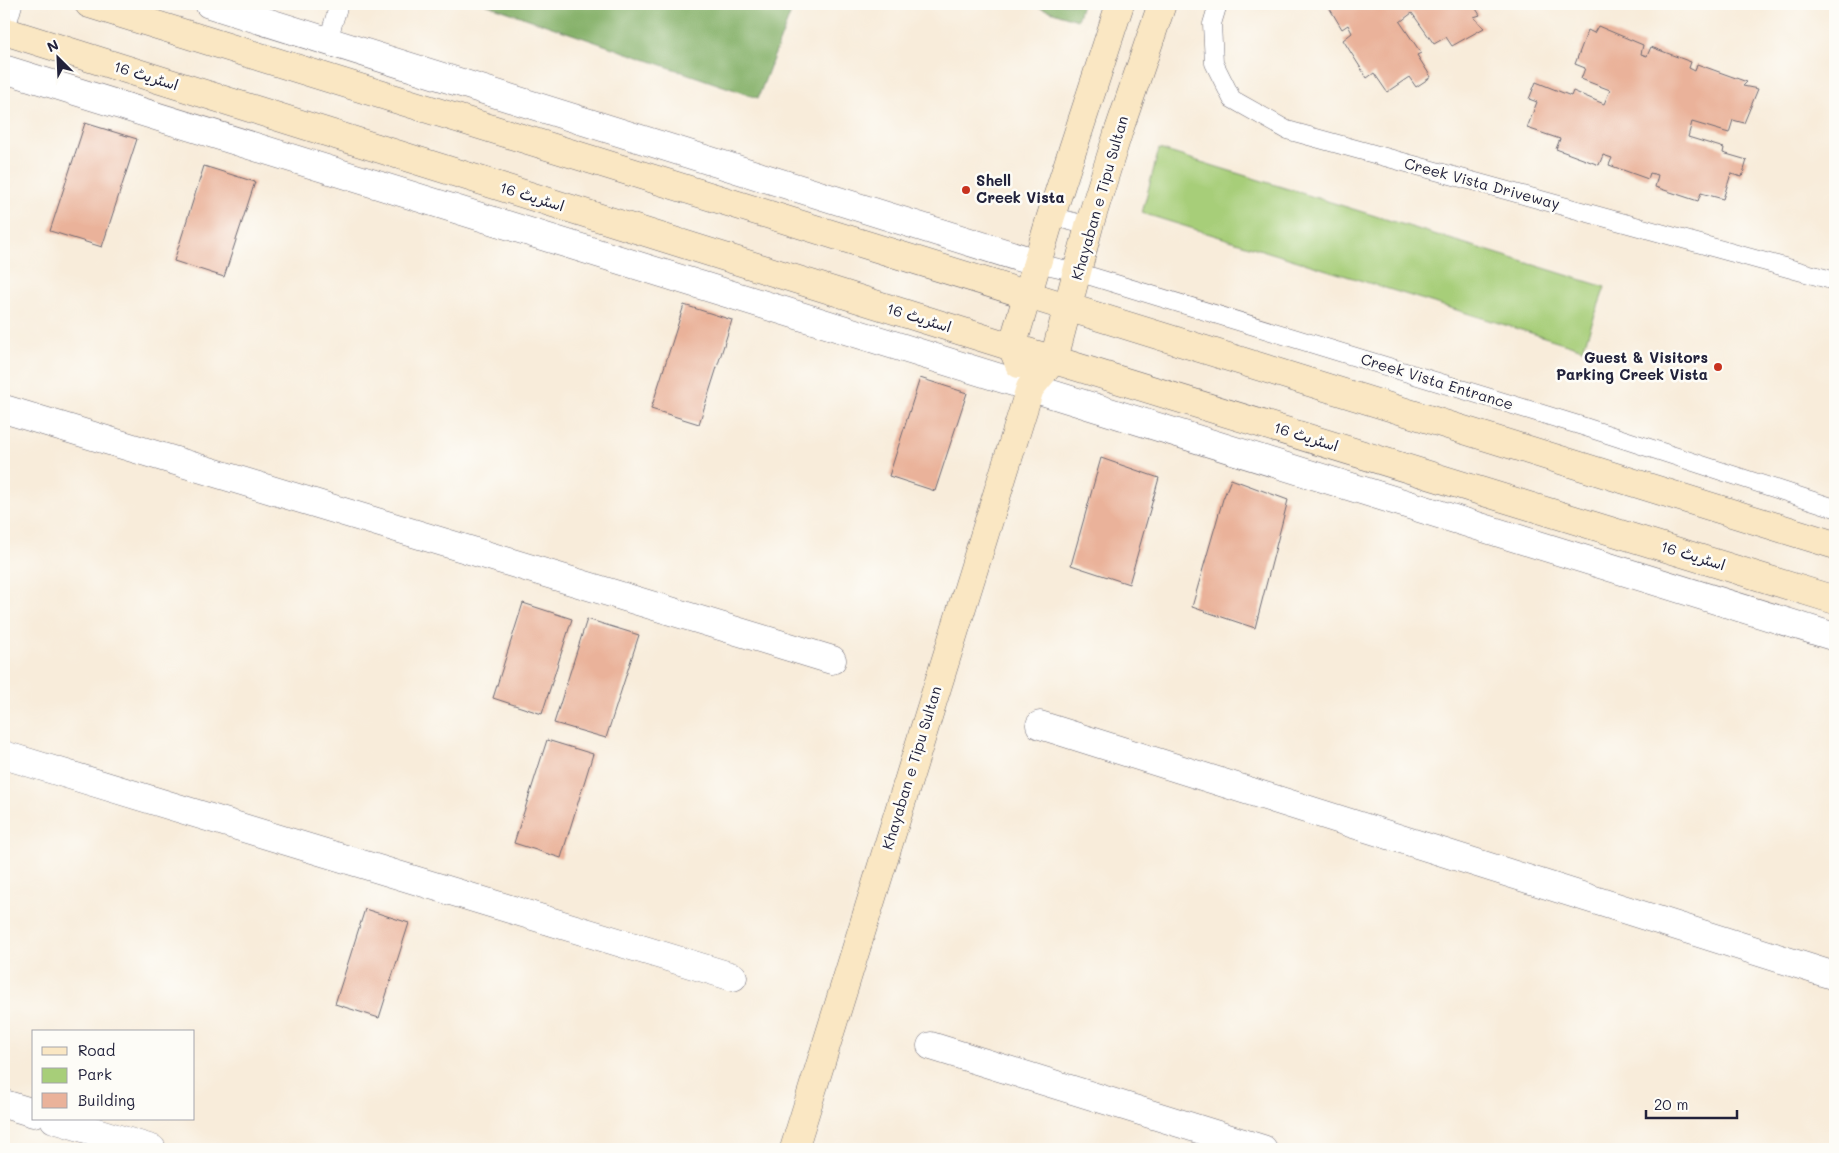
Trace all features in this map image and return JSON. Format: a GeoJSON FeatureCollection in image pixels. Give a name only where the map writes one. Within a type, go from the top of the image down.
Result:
{"type":"FeatureCollection","features":[{"type":"Feature","properties":{"kind":"main road"},"geometry":{"type":"LineString","coordinates":[[89,4],[1835,545]]}},
{"type":"Feature","properties":{"kind":"main road"},"geometry":{"type":"LineString","coordinates":[[1030,388],[1012,347],[1051,216],[1120,4]]}},
{"type":"Feature","properties":{"kind":"main road","name":"Khayaban e Tipu Sultan"},"geometry":{"type":"LineString","coordinates":[[794,1149],[1030,388],[1054,359],[1090,226],[1119,130],[1162,4]]}},
{"type":"Feature","properties":{"kind":"main road","name":"اسٹریٹ 16"},"geometry":{"type":"LineString","coordinates":[[4,31],[1012,347],[1835,600]]}},
{"type":"Feature","properties":{"kind":"street"},"geometry":{"type":"LineString","coordinates":[[4,18],[8,4]]}},
{"type":"Feature","properties":{"kind":"street"},"geometry":{"type":"LineString","coordinates":[[209,4],[1037,263]]}},
{"type":"Feature","properties":{"kind":"street"},"geometry":{"type":"LineString","coordinates":[[4,69],[598,251],[1030,388],[1835,637]]}},
{"type":"Feature","properties":{"kind":"street"},"geometry":{"type":"LineString","coordinates":[[4,409],[832,660]]}},
{"type":"Feature","properties":{"kind":"street"},"geometry":{"type":"LineString","coordinates":[[1040,725],[1835,976]]}},
{"type":"Feature","properties":{"kind":"street"},"geometry":{"type":"LineString","coordinates":[[4,755],[733,977]]}},
{"type":"Feature","properties":{"kind":"street"},"geometry":{"type":"LineString","coordinates":[[931,1046],[1263,1149]]}},
{"type":"Feature","properties":{"kind":"street"},"geometry":{"type":"LineString","coordinates":[[4,1104],[32,1112]]}},
{"type":"Feature","properties":{"kind":"street"},"geometry":{"type":"LineString","coordinates":[[57,1120],[152,1149]]}},
{"type":"Feature","properties":{"kind":"lane"},"geometry":{"type":"LineString","coordinates":[[328,40],[339,4]]}},
{"type":"Feature","properties":{"kind":"lane","name":"Creek Vista Driveway"},"geometry":{"type":"LineString","coordinates":[[1218,4],[1212,24],[1214,63],[1232,98],[1287,130],[1835,281]]}},
{"type":"Feature","properties":{"kind":"lane"},"geometry":{"type":"LineString","coordinates":[[1051,216],[1090,226]]}},
{"type":"Feature","properties":{"kind":"lane","name":"Creek Vista Entrance"},"geometry":{"type":"LineString","coordinates":[[1037,263],[1077,272],[1582,426],[1835,508]]}},
{"type":"Feature","properties":{"kind":"green space"},"geometry":{"type":"Polygon","coordinates":[[[485,4],[794,4],[758,98],[485,4]]]}},
{"type":"Feature","properties":{"kind":"green space"},"geometry":{"type":"Polygon","coordinates":[[[1029,4],[1082,4],[1077,20],[1029,4]]]}},
{"type":"Feature","properties":{"kind":"green space"},"geometry":{"type":"Polygon","coordinates":[[[1159,149],[1605,287],[1583,349],[1142,213],[1159,149]]]}},
{"type":"Feature","properties":{"kind":"building"},"geometry":{"type":"Polygon","coordinates":[[[1327,4],[1473,4],[1480,15],[1474,17],[1484,28],[1452,46],[1446,37],[1434,44],[1412,13],[1400,22],[1421,53],[1417,55],[1431,77],[1416,87],[1409,77],[1387,92],[1374,73],[1367,78],[1343,40],[1352,33],[1348,25],[1342,29],[1327,4]]]}},
{"type":"Feature","properties":{"kind":"building"},"geometry":{"type":"Polygon","coordinates":[[[1598,26],[1643,45],[1641,54],[1647,56],[1651,47],[1691,62],[1689,68],[1695,71],[1697,64],[1747,82],[1743,86],[1758,89],[1744,123],[1733,120],[1729,133],[1692,122],[1688,137],[1724,148],[1723,153],[1747,160],[1742,177],[1731,174],[1723,199],[1701,193],[1698,201],[1655,187],[1658,175],[1650,173],[1648,179],[1609,165],[1612,158],[1603,155],[1599,165],[1556,149],[1560,139],[1527,128],[1537,102],[1529,99],[1536,82],[1571,96],[1573,91],[1604,104],[1610,90],[1581,79],[1585,68],[1575,64],[1588,30],[1594,33],[1598,26]]]}},
{"type":"Feature","properties":{"kind":"building"},"geometry":{"type":"Polygon","coordinates":[[[85,123],[137,139],[102,247],[50,231],[85,123]]]}},
{"type":"Feature","properties":{"kind":"building"},"geometry":{"type":"Polygon","coordinates":[[[204,166],[255,182],[224,277],[174,261],[204,166]]]}},
{"type":"Feature","properties":{"kind":"building"},"geometry":{"type":"Polygon","coordinates":[[[684,305],[732,320],[699,424],[651,409],[684,305]]]}},
{"type":"Feature","properties":{"kind":"building"},"geometry":{"type":"Polygon","coordinates":[[[920,378],[967,393],[935,491],[889,476],[920,378]]]}},
{"type":"Feature","properties":{"kind":"building"},"geometry":{"type":"Polygon","coordinates":[[[1101,458],[1159,478],[1129,584],[1071,565],[1101,458]]]}},
{"type":"Feature","properties":{"kind":"building"},"geometry":{"type":"Polygon","coordinates":[[[1231,479],[1288,500],[1255,628],[1192,607],[1223,499],[1231,479]]]}},
{"type":"Feature","properties":{"kind":"building"},"geometry":{"type":"Polygon","coordinates":[[[523,603],[572,619],[542,714],[493,698],[523,603]]]}},
{"type":"Feature","properties":{"kind":"building"},"geometry":{"type":"Polygon","coordinates":[[[587,619],[639,635],[606,738],[554,723],[587,619]]]}},
{"type":"Feature","properties":{"kind":"building"},"geometry":{"type":"Polygon","coordinates":[[[547,740],[593,754],[561,858],[514,843],[547,740]]]}},
{"type":"Feature","properties":{"kind":"building"},"geometry":{"type":"Polygon","coordinates":[[[365,909],[409,923],[379,1018],[335,1004],[365,909]]]}},
{"type":"Feature","properties":{"kind":"place","name":"Shell Creek Vista"},"geometry":{"type":"Point","coordinates":[966,190]}},
{"type":"Feature","properties":{"kind":"place","name":"Guest & Visitors Parking Creek Vista"},"geometry":{"type":"Point","coordinates":[1718,367]}}]}
